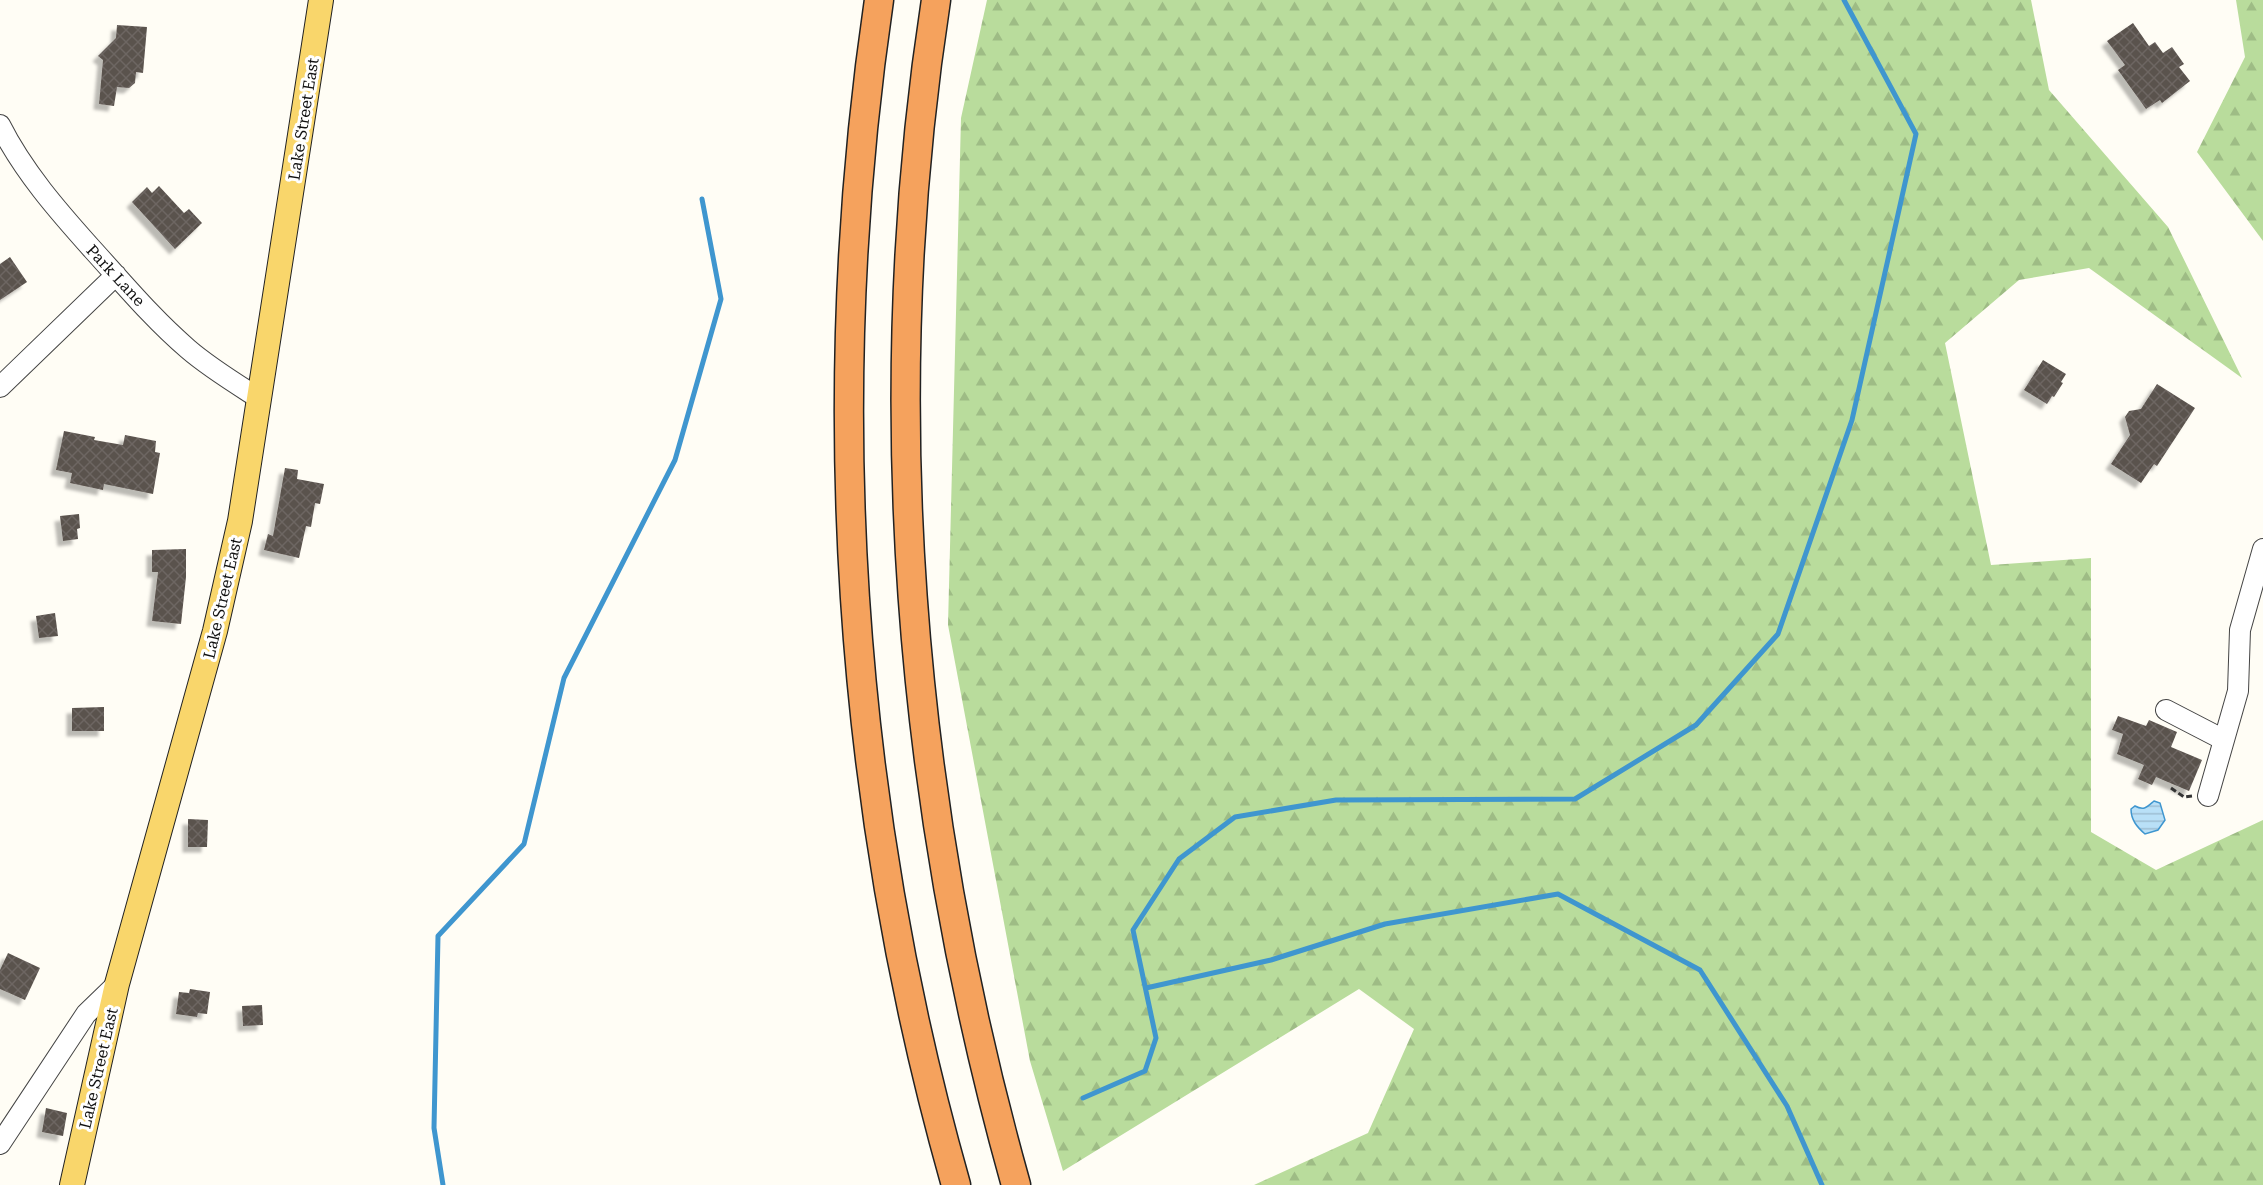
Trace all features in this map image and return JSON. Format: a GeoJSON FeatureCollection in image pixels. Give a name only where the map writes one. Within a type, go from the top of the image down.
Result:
{"type":"FeatureCollection","features":[{"type":"Feature","properties":{"kind":"highway"},"geometry":{"type":"LineString","coordinates":[[879,0],[864,120],[852,283],[849,444],[856,604],[871,764],[890,893],[922,1050],[957,1185]]}},
{"type":"Feature","properties":{"kind":"highway"},"geometry":{"type":"LineString","coordinates":[[936,0],[918,157],[909,295],[907,456],[914,607],[925,735],[945,872],[981,1051],[1016,1185]]}},
{"type":"Feature","properties":{"kind":"main road","name":"Lake Street East"},"geometry":{"type":"LineString","coordinates":[[72,1185],[117,984],[215,631],[240,521],[321,0]]}},
{"type":"Feature","properties":{"kind":"street","name":"Park Lane"},"geometry":{"type":"LineString","coordinates":[[0,125],[32,177],[68,222],[116,275],[188,349],[225,377],[260,399]]}},
{"type":"Feature","properties":{"kind":"street"},"geometry":{"type":"LineString","coordinates":[[0,387],[116,275]]}},
{"type":"Feature","properties":{"kind":"street"},"geometry":{"type":"LineString","coordinates":[[2208,795],[2238,691],[2241,630],[2263,549]]}},
{"type":"Feature","properties":{"kind":"street"},"geometry":{"type":"LineString","coordinates":[[2166,710],[2224,740]]}},
{"type":"Feature","properties":{"kind":"street"},"geometry":{"type":"LineString","coordinates":[[0,1144],[86,1014],[117,984]]}},
{"type":"Feature","properties":{"kind":"green space"},"geometry":{"type":"Polygon","coordinates":[[[987,0],[2031,0],[2049,90],[2168,227],[2242,378],[2089,268],[2019,280],[1945,343],[1991,565],[2091,558],[2091,832],[2156,870],[2263,820],[2263,1185],[1254,1185],[1368,1133],[1414,1029],[1359,989],[1063,1171],[1030,1061],[948,625],[961,118],[987,0]]]}},
{"type":"Feature","properties":{"kind":"green space"},"geometry":{"type":"Polygon","coordinates":[[[2236,0],[2263,0],[2263,241],[2197,152],[2245,57],[2236,0]]]}},
{"type":"Feature","properties":{"kind":"water"},"geometry":{"type":"Polygon","coordinates":[[[2154,801],[2160,803],[2165,820],[2158,830],[2145,834],[2135,823],[2131,809],[2135,806],[2145,808],[2154,801]]]}},
{"type":"Feature","properties":{"kind":"building"},"geometry":{"type":"Polygon","coordinates":[[[2133,23],[2149,46],[2155,42],[2163,53],[2172,47],[2184,64],[2179,67],[2190,81],[2162,103],[2160,100],[2146,109],[2118,70],[2125,65],[2107,41],[2133,23]]]}},
{"type":"Feature","properties":{"kind":"building"},"geometry":{"type":"Polygon","coordinates":[[[117,25],[147,27],[143,73],[136,72],[135,83],[129,88],[117,87],[114,106],[99,104],[103,60],[98,56],[116,38],[117,25]]]}},
{"type":"Feature","properties":{"kind":"building"},"geometry":{"type":"Polygon","coordinates":[[[159,186],[184,213],[189,209],[202,223],[175,249],[132,202],[147,187],[152,193],[159,186]]]}},
{"type":"Feature","properties":{"kind":"building"},"geometry":{"type":"Polygon","coordinates":[[[10,257],[27,282],[0,300],[0,264],[10,257]]]}},
{"type":"Feature","properties":{"kind":"building"},"geometry":{"type":"Polygon","coordinates":[[[2043,360],[2066,374],[2061,382],[2063,383],[2047,404],[2024,390],[2043,360]]]}},
{"type":"Feature","properties":{"kind":"building"},"geometry":{"type":"Polygon","coordinates":[[[2157,384],[2195,408],[2157,466],[2154,464],[2141,483],[2111,464],[2130,435],[2125,417],[2129,411],[2141,409],[2157,384]]]}},
{"type":"Feature","properties":{"kind":"building"},"geometry":{"type":"Polygon","coordinates":[[[64,431],[95,437],[94,440],[123,445],[125,435],[156,441],[155,452],[160,453],[153,494],[104,484],[103,490],[70,483],[72,473],[56,470],[64,431]]]}},
{"type":"Feature","properties":{"kind":"building"},"geometry":{"type":"Polygon","coordinates":[[[285,468],[298,470],[297,479],[324,484],[320,504],[315,503],[311,527],[306,526],[299,558],[264,550],[268,534],[273,536],[285,468]]]}},
{"type":"Feature","properties":{"kind":"building"},"geometry":{"type":"Polygon","coordinates":[[[79,514],[78,539],[63,541],[60,516],[79,514]]]}},
{"type":"Feature","properties":{"kind":"building"},"geometry":{"type":"Polygon","coordinates":[[[186,549],[186,577],[181,624],[152,621],[158,572],[152,572],[152,550],[186,549]]]}},
{"type":"Feature","properties":{"kind":"building"},"geometry":{"type":"Polygon","coordinates":[[[55,613],[58,636],[39,638],[36,616],[55,613]]]}},
{"type":"Feature","properties":{"kind":"building"},"geometry":{"type":"Polygon","coordinates":[[[104,707],[104,731],[72,731],[72,708],[104,707]]]}},
{"type":"Feature","properties":{"kind":"building"},"geometry":{"type":"Polygon","coordinates":[[[2118,716],[2146,726],[2149,720],[2177,732],[2171,747],[2202,760],[2189,791],[2156,777],[2152,785],[2138,779],[2144,765],[2117,754],[2123,734],[2112,730],[2118,716]]]}},
{"type":"Feature","properties":{"kind":"building"},"geometry":{"type":"Polygon","coordinates":[[[188,819],[208,820],[207,847],[188,847],[188,819]]]}},
{"type":"Feature","properties":{"kind":"building"},"geometry":{"type":"Polygon","coordinates":[[[8,953],[40,968],[25,1000],[0,989],[0,970],[8,953]]]}},
{"type":"Feature","properties":{"kind":"building"},"geometry":{"type":"Polygon","coordinates":[[[190,989],[210,992],[207,1014],[198,1013],[197,1017],[176,1014],[179,992],[189,993],[190,989]]]}},
{"type":"Feature","properties":{"kind":"building"},"geometry":{"type":"Polygon","coordinates":[[[262,1005],[263,1025],[243,1026],[242,1006],[262,1005]]]}},
{"type":"Feature","properties":{"kind":"building"},"geometry":{"type":"Polygon","coordinates":[[[46,1108],[67,1113],[63,1136],[42,1132],[46,1108]]]}},
{"type":"Feature","properties":{"kind":"waterway"},"geometry":{"type":"LineString","coordinates":[[1083,1098],[1145,1071],[1156,1038],[1133,930],[1179,859],[1235,817],[1336,800],[1575,799],[1696,725],[1778,634],[1852,420],[1916,134],[1844,0]]}},
{"type":"Feature","properties":{"kind":"waterway"},"geometry":{"type":"LineString","coordinates":[[443,1185],[434,1128],[438,936],[524,844],[564,678],[675,460],[721,299],[702,199]]}},
{"type":"Feature","properties":{"kind":"waterway"},"geometry":{"type":"LineString","coordinates":[[1146,988],[1271,960],[1385,924],[1558,894],[1700,970],[1787,1106],[1822,1185]]}}]}
